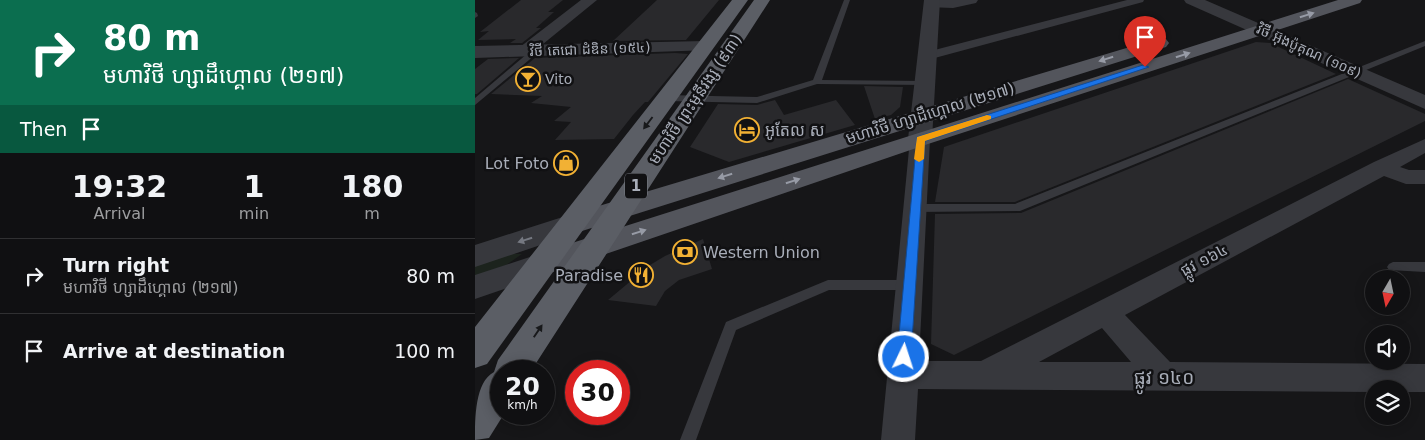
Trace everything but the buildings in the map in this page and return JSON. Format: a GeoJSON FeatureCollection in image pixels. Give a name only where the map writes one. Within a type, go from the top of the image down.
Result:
{"type":"FeatureCollection","features":[{"type":"Feature","properties":{"kind":"highway","name":"មហាវិថី ព្រះមុនីវង្ស (៩៣)"},"geometry":{"type":"LineString","coordinates":[[475,353],[740,0]]}},
{"type":"Feature","properties":{"kind":"highway","name":"មហាវិថី ព្រះមុនីវង្ស (៩៣)"},"geometry":{"type":"LineString","coordinates":[[518,360],[762,0]]}},
{"type":"Feature","properties":{"kind":"highway"},"geometry":{"type":"LineString","coordinates":[[475,425],[490,402]]}},
{"type":"Feature","properties":{"kind":"main road","name":"មហាវិថី ហ្សាដឹហ្គោល (២១៧)"},"geometry":{"type":"LineString","coordinates":[[572,224],[621,208],[921,127],[1259,22],[1355,0]]}},
{"type":"Feature","properties":{"kind":"main road","name":"មហាវិថី ហ្សាដឹហ្គោល (២១៧)"},"geometry":{"type":"LineString","coordinates":[[542,264],[595,247],[921,127],[1183,35],[1236,19]]}},
{"type":"Feature","properties":{"kind":"street"},"geometry":{"type":"LineString","coordinates":[[532,50],[589,0]]}},
{"type":"Feature","properties":{"kind":"street"},"geometry":{"type":"LineString","coordinates":[[898,440],[932,2],[953,4],[971,0]]}},
{"type":"Feature","properties":{"kind":"street"},"geometry":{"type":"LineString","coordinates":[[927,56],[1139,0]]}},
{"type":"Feature","properties":{"kind":"street","name":"វិថី អ៊ុងប៉ូគុណ (១០៩)"},"geometry":{"type":"LineString","coordinates":[[1192,0],[1236,19],[1259,22],[1354,72],[1425,103]]}},
{"type":"Feature","properties":{"kind":"street","name":"វិថី តេជោ ដំឌិន (១៥៤)"},"geometry":{"type":"LineString","coordinates":[[475,52],[705,46]]}},
{"type":"Feature","properties":{"kind":"street","name":"ផ្លូវ ១៦៤"},"geometry":{"type":"LineString","coordinates":[[983,376],[1425,145]]}},
{"type":"Feature","properties":{"kind":"street"},"geometry":{"type":"LineString","coordinates":[[1382,167],[1406,177],[1425,178]]}},
{"type":"Feature","properties":{"kind":"street","name":"មហាវិថី ហ្សាដឹហ្គោល (២១៧)"},"geometry":{"type":"LineString","coordinates":[[475,256],[572,224]]}},
{"type":"Feature","properties":{"kind":"street"},"geometry":{"type":"LineString","coordinates":[[475,287],[542,264]]}},
{"type":"Feature","properties":{"kind":"street"},"geometry":{"type":"LineString","coordinates":[[1105,312],[1163,377]]}},
{"type":"Feature","properties":{"kind":"street","name":"ផ្លូវ ១៤០"},"geometry":{"type":"LineString","coordinates":[[903,375],[1425,378]]}},
{"type":"Feature","properties":{"kind":"lane"},"geometry":{"type":"LineString","coordinates":[[817,82],[847,0]]}},
{"type":"Feature","properties":{"kind":"lane"},"geometry":{"type":"LineString","coordinates":[[915,208],[1016,208],[1425,43]]}},
{"type":"Feature","properties":{"kind":"lane"},"geometry":{"type":"LineString","coordinates":[[475,102],[532,50]]}},
{"type":"Feature","properties":{"kind":"lane"},"geometry":{"type":"LineString","coordinates":[[666,98],[757,100],[817,82],[925,83]]}},
{"type":"Feature","properties":{"kind":"lane"},"geometry":{"type":"LineString","coordinates":[[1393,267],[1425,266]]}},
{"type":"Feature","properties":{"kind":"lane"},"geometry":{"type":"LineString","coordinates":[[688,440],[731,326],[828,284],[909,285]]}},
{"type":"Feature","properties":{"kind":"shaded area"},"geometry":{"type":"Polygon","coordinates":[[[508,254],[522,254],[506,265],[475,276],[475,265],[508,254]]]}},
{"type":"Feature","properties":{"kind":"slow traffic"},"geometry":{"type":"LineString","coordinates":[[919,159],[920,139],[987,118]]}},
{"type":"Feature","properties":{"kind":"place","name":"Vito"},"geometry":{"type":"Point","coordinates":[528,79]}},
{"type":"Feature","properties":{"kind":"place","name":"អូតែល ស"},"geometry":{"type":"Point","coordinates":[747,130]}},
{"type":"Feature","properties":{"kind":"place","name":"Lot Foto"},"geometry":{"type":"Point","coordinates":[566,163]}},
{"type":"Feature","properties":{"kind":"place","name":"Western Union"},"geometry":{"type":"Point","coordinates":[685,252]}},
{"type":"Feature","properties":{"kind":"place","name":"Paradise"},"geometry":{"type":"Point","coordinates":[641,275]}},
{"type":"Feature","properties":{"kind":"route"},"geometry":{"type":"LineString","coordinates":[[904,357],[920,139],[1145,67]]}}]}
